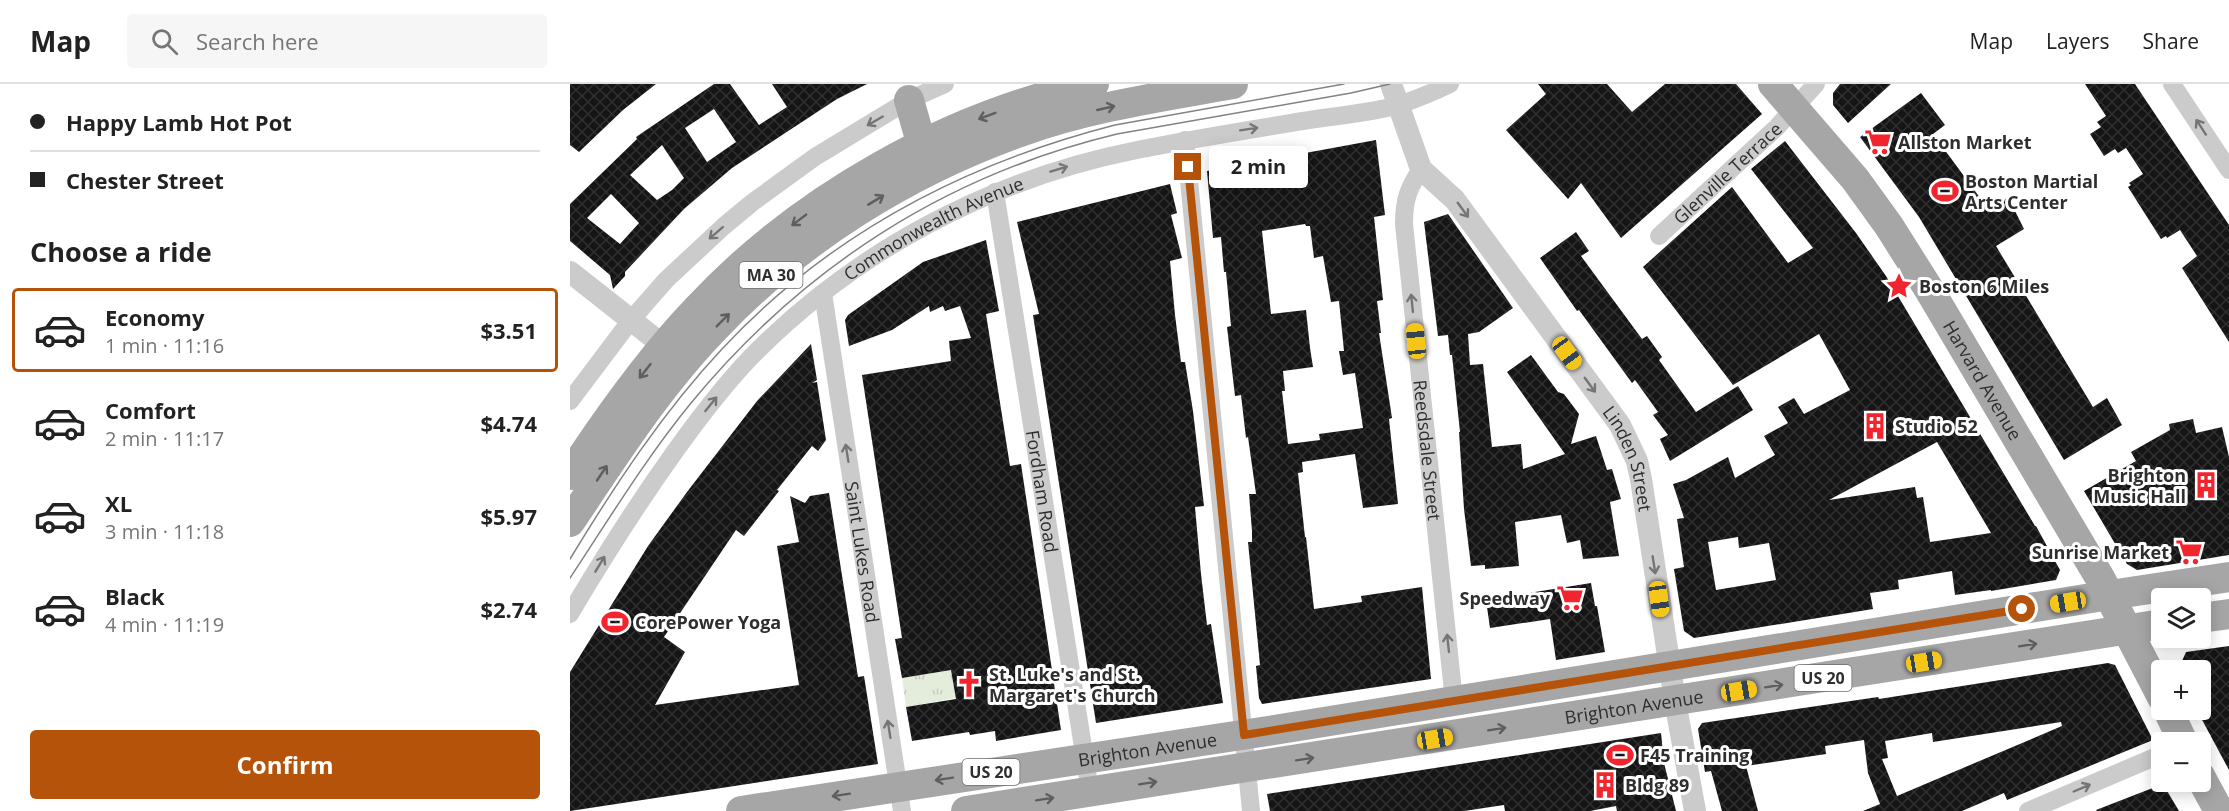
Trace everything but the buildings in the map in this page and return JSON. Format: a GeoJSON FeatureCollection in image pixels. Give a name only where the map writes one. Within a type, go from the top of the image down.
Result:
{"type":"FeatureCollection","features":[{"type":"Feature","properties":{"kind":"main road","name":"MA 30"},"geometry":{"type":"LineString","coordinates":[[570,475],[664,346],[724,282],[779,235],[869,174],[922,146],[983,118],[1094,84]]}},
{"type":"Feature","properties":{"kind":"main road","name":"MA 30"},"geometry":{"type":"LineString","coordinates":[[570,522],[672,378],[716,326],[768,278],[862,208],[911,180],[993,142],[1044,101],[1111,106],[1233,84]]}},
{"type":"Feature","properties":{"kind":"main road","name":"Harvard Avenue"},"geometry":{"type":"LineString","coordinates":[[1773,84],[1855,179],[1889,226],[2022,443],[2110,595],[2151,676]]}},
{"type":"Feature","properties":{"kind":"main road"},"geometry":{"type":"LineString","coordinates":[[909,100],[922,146]]}},
{"type":"Feature","properties":{"kind":"main road","name":"Brighton Avenue"},"geometry":{"type":"LineString","coordinates":[[741,811],[900,799],[1084,758],[1244,735],[2110,595],[2229,578]]}},
{"type":"Feature","properties":{"kind":"main road"},"geometry":{"type":"LineString","coordinates":[[2211,616],[2229,614]]}},
{"type":"Feature","properties":{"kind":"main road","name":"Brighton Avenue"},"geometry":{"type":"LineString","coordinates":[[966,811],[1675,702],[2151,626]]}},
{"type":"Feature","properties":{"kind":"main road"},"geometry":{"type":"LineString","coordinates":[[2208,792],[2218,811]]}},
{"type":"Feature","properties":{"kind":"street"},"geometry":{"type":"LineString","coordinates":[[570,401],[631,320],[681,265],[753,202],[815,157],[909,100],[945,84]]}},
{"type":"Feature","properties":{"kind":"street","name":"Commonwealth Avenue"},"geometry":{"type":"LineString","coordinates":[[570,614],[619,533],[709,407],[758,351],[823,293],[906,236],[994,192],[1063,167],[1450,84]]}},
{"type":"Feature","properties":{"kind":"street","name":"Glenville Terrace"},"geometry":{"type":"LineString","coordinates":[[1659,236],[1794,109],[1816,84]]}},
{"type":"Feature","properties":{"kind":"street"},"geometry":{"type":"LineString","coordinates":[[2172,84],[2229,170]]}},
{"type":"Feature","properties":{"kind":"street"},"geometry":{"type":"LineString","coordinates":[[1395,94],[1421,169]]}},
{"type":"Feature","properties":{"kind":"street"},"geometry":{"type":"LineString","coordinates":[[1185,140],[1251,811]]}},
{"type":"Feature","properties":{"kind":"street","name":"Linden Street"},"geometry":{"type":"LineString","coordinates":[[1421,169],[1455,200],[1620,425],[1629,442],[1641,479],[1675,702],[1695,811]]}},
{"type":"Feature","properties":{"kind":"street","name":"Reedsdale Street"},"geometry":{"type":"LineString","coordinates":[[1421,169],[1406,196],[1404,224],[1454,701]]}},
{"type":"Feature","properties":{"kind":"street","name":"Fordham Road"},"geometry":{"type":"LineString","coordinates":[[994,192],[1090,791]]}},
{"type":"Feature","properties":{"kind":"street"},"geometry":{"type":"LineString","coordinates":[[570,272],[664,346]]}},
{"type":"Feature","properties":{"kind":"street","name":"Saint Lukes Road"},"geometry":{"type":"LineString","coordinates":[[823,293],[900,799]]}},
{"type":"Feature","properties":{"kind":"street"},"geometry":{"type":"LineString","coordinates":[[2028,811],[2151,759]]}},
{"type":"Feature","properties":{"kind":"green space"},"geometry":{"type":"Polygon","coordinates":[[[951,670],[956,698],[906,707],[902,678],[951,670]]]}},
{"type":"Feature","properties":{"kind":"tram line"},"geometry":{"type":"LineString","coordinates":[[570,559],[641,450],[700,373],[763,308],[807,271],[853,238],[902,208],[952,183],[1005,160],[1059,141],[1115,125],[1344,84]]}},
{"type":"Feature","properties":{"kind":"tram line"},"geometry":{"type":"LineString","coordinates":[[570,578],[659,445],[691,403],[734,354],[781,309],[830,269],[882,233],[937,201],[994,174],[1054,152],[1117,134],[1351,93],[1390,84]]}},
{"type":"Feature","properties":{"kind":"place","name":"Allston Market"},"geometry":{"type":"Point","coordinates":[1878,142]}},
{"type":"Feature","properties":{"kind":"place","name":"Boston Martial Arts Center"},"geometry":{"type":"Point","coordinates":[1945,191]}},
{"type":"Feature","properties":{"kind":"place","name":"Boston 6 Miles"},"geometry":{"type":"Point","coordinates":[1899,286]}},
{"type":"Feature","properties":{"kind":"place","name":"Studio 52"},"geometry":{"type":"Point","coordinates":[1875,426]}},
{"type":"Feature","properties":{"kind":"place","name":"Brighton Music Hall"},"geometry":{"type":"Point","coordinates":[2206,485]}},
{"type":"Feature","properties":{"kind":"place","name":"Sunrise Market"},"geometry":{"type":"Point","coordinates":[2189,552]}},
{"type":"Feature","properties":{"kind":"place","name":"Speedway"},"geometry":{"type":"Point","coordinates":[1570,598]}},
{"type":"Feature","properties":{"kind":"place","name":"CorePower Yoga"},"geometry":{"type":"Point","coordinates":[615,622]}},
{"type":"Feature","properties":{"kind":"place","name":"St. Luke's and St. Margaret's Church"},"geometry":{"type":"Point","coordinates":[969,684]}},
{"type":"Feature","properties":{"kind":"place","name":"F45 Training"},"geometry":{"type":"Point","coordinates":[1620,755]}},
{"type":"Feature","properties":{"kind":"place","name":"Bldg 89"},"geometry":{"type":"Point","coordinates":[1605,785]}},
{"type":"Feature","properties":{"kind":"route"},"geometry":{"type":"LineString","coordinates":[[1188,167],[1244,735],[2022,609]]}}]}
